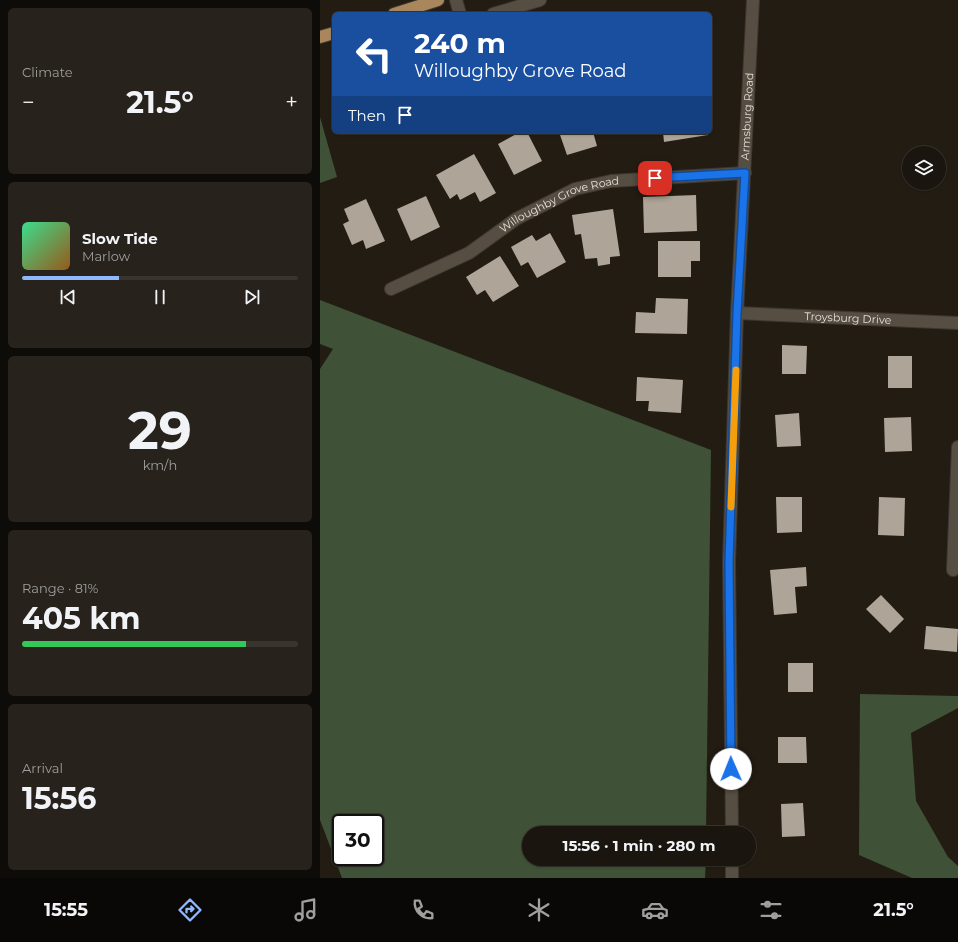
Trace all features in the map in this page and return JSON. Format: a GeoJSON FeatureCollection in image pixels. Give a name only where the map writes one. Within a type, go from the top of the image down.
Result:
{"type":"FeatureCollection","features":[{"type":"Feature","properties":{"kind":"main road"},"geometry":{"type":"LineString","coordinates":[[400,12],[438,0]]}},
{"type":"Feature","properties":{"kind":"main road"},"geometry":{"type":"LineString","coordinates":[[320,37],[332,34]]}},
{"type":"Feature","properties":{"kind":"street"},"geometry":{"type":"LineString","coordinates":[[456,0],[459,12]]}},
{"type":"Feature","properties":{"kind":"street"},"geometry":{"type":"LineString","coordinates":[[500,12],[540,0]]}},
{"type":"Feature","properties":{"kind":"street","name":"Armsburg Road"},"geometry":{"type":"LineString","coordinates":[[732,826],[729,562],[737,313],[753,0]]}},
{"type":"Feature","properties":{"kind":"street","name":"Willoughby Grove Road"},"geometry":{"type":"LineString","coordinates":[[391,289],[469,253],[516,219],[575,190],[611,181],[745,173]]}},
{"type":"Feature","properties":{"kind":"street","name":"Troysburg Drive"},"geometry":{"type":"LineString","coordinates":[[737,313],[958,323]]}},
{"type":"Feature","properties":{"kind":"street"},"geometry":{"type":"LineString","coordinates":[[953,570],[958,447]]}},
{"type":"Feature","properties":{"kind":"street"},"geometry":{"type":"LineString","coordinates":[[732,866],[732,878]]}},
{"type":"Feature","properties":{"kind":"green space"},"geometry":{"type":"Polygon","coordinates":[[[320,117],[337,177],[320,183],[320,117]]]}},
{"type":"Feature","properties":{"kind":"green space"},"geometry":{"type":"Polygon","coordinates":[[[320,300],[711,450],[706,826],[522,826],[522,866],[706,866],[705,878],[342,878],[337,866],[384,866],[384,814],[332,814],[332,852],[320,820],[320,369],[333,349],[320,344],[320,300]]]}},
{"type":"Feature","properties":{"kind":"green space"},"geometry":{"type":"Polygon","coordinates":[[[860,694],[958,696],[958,708],[911,733],[916,801],[948,857],[958,866],[958,878],[912,878],[859,855],[860,694]]]}},
{"type":"Feature","properties":{"kind":"building"},"geometry":{"type":"Polygon","coordinates":[[[516,134],[528,134],[542,161],[514,175],[498,144],[516,134]]]}},
{"type":"Feature","properties":{"kind":"building"},"geometry":{"type":"Polygon","coordinates":[[[560,134],[594,134],[597,146],[567,155],[560,134]]]}},
{"type":"Feature","properties":{"kind":"building"},"geometry":{"type":"Polygon","coordinates":[[[663,134],[708,134],[708,135],[664,142],[663,134]]]}},
{"type":"Feature","properties":{"kind":"building"},"geometry":{"type":"Polygon","coordinates":[[[474,154],[496,193],[480,202],[475,192],[460,200],[457,194],[450,199],[436,175],[474,154]]]}},
{"type":"Feature","properties":{"kind":"building"},"geometry":{"type":"Polygon","coordinates":[[[696,195],[697,231],[644,233],[643,197],[696,195]]]}},
{"type":"Feature","properties":{"kind":"building"},"geometry":{"type":"Polygon","coordinates":[[[426,196],[440,227],[411,241],[397,209],[426,196]]]}},
{"type":"Feature","properties":{"kind":"building"},"geometry":{"type":"Polygon","coordinates":[[[366,199],[385,241],[366,249],[363,240],[352,245],[343,224],[349,221],[344,209],[366,199]]]}},
{"type":"Feature","properties":{"kind":"building"},"geometry":{"type":"Polygon","coordinates":[[[613,209],[620,256],[610,257],[610,264],[598,266],[597,258],[585,259],[581,234],[575,235],[572,215],[613,209]]]}},
{"type":"Feature","properties":{"kind":"building"},"geometry":{"type":"Polygon","coordinates":[[[550,233],[566,262],[537,278],[528,262],[521,266],[511,247],[532,235],[536,241],[550,233]]]}},
{"type":"Feature","properties":{"kind":"building"},"geometry":{"type":"Polygon","coordinates":[[[658,241],[700,241],[700,261],[691,261],[691,277],[658,277],[658,241]]]}},
{"type":"Feature","properties":{"kind":"building"},"geometry":{"type":"Polygon","coordinates":[[[500,256],[519,286],[493,302],[485,290],[477,295],[466,277],[500,256]]]}},
{"type":"Feature","properties":{"kind":"building"},"geometry":{"type":"Polygon","coordinates":[[[656,298],[688,299],[687,334],[635,333],[636,312],[655,313],[656,298]]]}},
{"type":"Feature","properties":{"kind":"building"},"geometry":{"type":"Polygon","coordinates":[[[782,345],[807,346],[806,374],[782,374],[782,345]]]}},
{"type":"Feature","properties":{"kind":"building"},"geometry":{"type":"Polygon","coordinates":[[[888,356],[912,356],[912,388],[888,388],[888,356]]]}},
{"type":"Feature","properties":{"kind":"building"},"geometry":{"type":"Polygon","coordinates":[[[637,377],[683,380],[681,413],[648,411],[649,401],[636,401],[637,377]]]}},
{"type":"Feature","properties":{"kind":"building"},"geometry":{"type":"Polygon","coordinates":[[[799,413],[801,446],[777,447],[775,415],[799,413]]]}},
{"type":"Feature","properties":{"kind":"building"},"geometry":{"type":"Polygon","coordinates":[[[911,417],[912,451],[885,452],[884,418],[911,417]]]}},
{"type":"Feature","properties":{"kind":"building"},"geometry":{"type":"Polygon","coordinates":[[[776,497],[802,497],[802,532],[777,533],[776,497]]]}},
{"type":"Feature","properties":{"kind":"building"},"geometry":{"type":"Polygon","coordinates":[[[879,497],[905,498],[904,536],[878,535],[879,497]]]}},
{"type":"Feature","properties":{"kind":"building"},"geometry":{"type":"Polygon","coordinates":[[[806,567],[807,586],[795,587],[797,613],[774,615],[770,570],[806,567]]]}},
{"type":"Feature","properties":{"kind":"building"},"geometry":{"type":"Polygon","coordinates":[[[881,595],[904,619],[890,633],[866,609],[881,595]]]}},
{"type":"Feature","properties":{"kind":"building"},"geometry":{"type":"Polygon","coordinates":[[[926,626],[958,629],[957,652],[924,649],[926,626]]]}},
{"type":"Feature","properties":{"kind":"building"},"geometry":{"type":"Polygon","coordinates":[[[788,663],[813,663],[813,692],[788,692],[788,663]]]}},
{"type":"Feature","properties":{"kind":"building"},"geometry":{"type":"Polygon","coordinates":[[[778,737],[806,737],[807,763],[778,763],[778,737]]]}},
{"type":"Feature","properties":{"kind":"building"},"geometry":{"type":"Polygon","coordinates":[[[803,803],[805,836],[782,837],[781,804],[803,803]]]}},
{"type":"Feature","properties":{"kind":"slow traffic"},"geometry":{"type":"LineString","coordinates":[[731,507],[736,370]]}},
{"type":"Feature","properties":{"kind":"route"},"geometry":{"type":"LineString","coordinates":[[655,178],[745,173],[737,313],[729,562],[731,769]]}}]}
